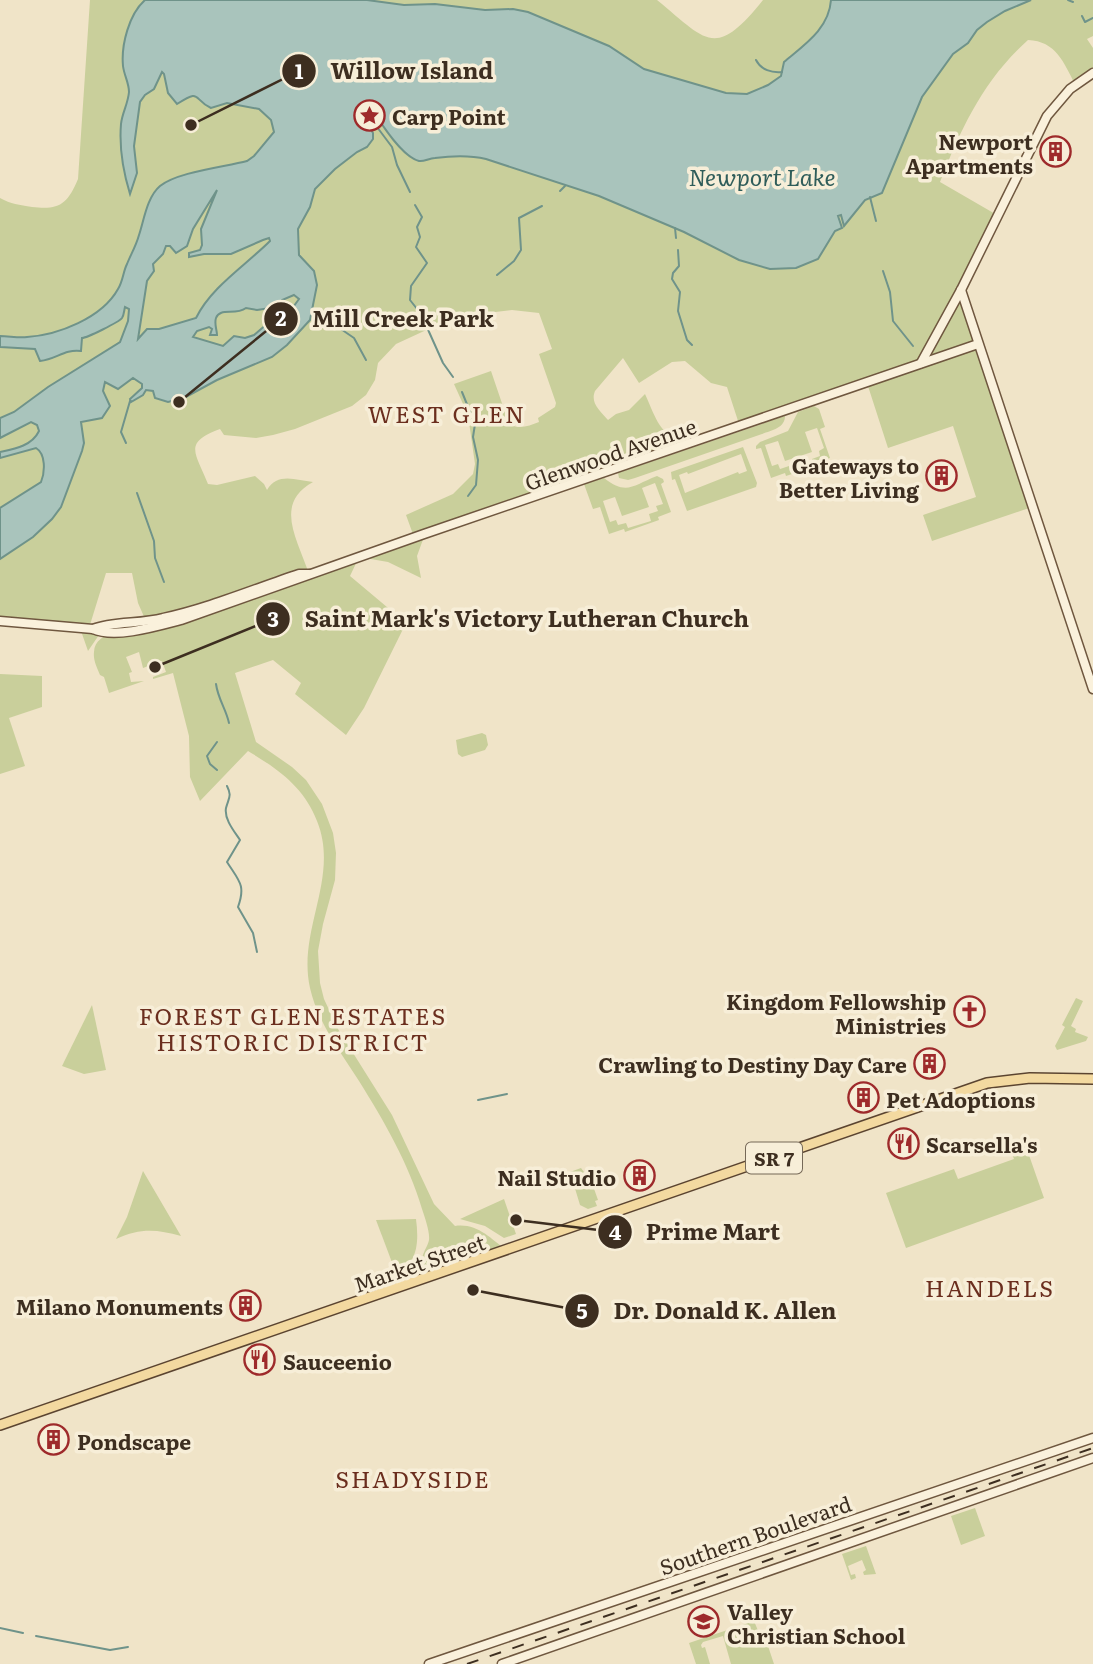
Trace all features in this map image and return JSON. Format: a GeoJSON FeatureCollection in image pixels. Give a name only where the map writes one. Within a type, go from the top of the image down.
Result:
{"type":"FeatureCollection","features":[{"type":"Feature","properties":{"kind":"main road","name":"Market Street"},"geometry":{"type":"LineString","coordinates":[[0,1425],[987,1083],[1030,1078],[1093,1079]]}},
{"type":"Feature","properties":{"kind":"street"},"geometry":{"type":"LineString","coordinates":[[921,363],[961,290],[1046,116],[1070,89],[1093,74]]}},
{"type":"Feature","properties":{"kind":"street"},"geometry":{"type":"LineString","coordinates":[[961,290],[1093,689]]}},
{"type":"Feature","properties":{"kind":"street","name":"Glenwood Avenue"},"geometry":{"type":"LineString","coordinates":[[0,621],[93,629],[101,632],[164,621],[301,579],[309,574],[978,344]]}},
{"type":"Feature","properties":{"kind":"street","name":"Southern Boulevard"},"geometry":{"type":"LineString","coordinates":[[429,1664],[1093,1438]]}},
{"type":"Feature","properties":{"kind":"street","name":"Southern Boulevard"},"geometry":{"type":"LineString","coordinates":[[502,1664],[1093,1458]]}},
{"type":"Feature","properties":{"kind":"green space"},"geometry":{"type":"Polygon","coordinates":[[[90,0],[657,0],[688,26],[711,38],[722,37],[733,31],[763,0],[1093,0],[1093,36],[1087,39],[1093,48],[1093,73],[1075,84],[1058,54],[1046,44],[1028,40],[1012,55],[975,105],[940,182],[997,215],[961,291],[1032,507],[932,541],[923,515],[976,497],[953,426],[888,448],[867,383],[740,427],[727,387],[711,383],[685,361],[672,362],[639,383],[623,358],[595,391],[594,399],[599,410],[608,420],[629,410],[645,394],[664,431],[688,444],[425,534],[417,556],[421,578],[388,562],[359,557],[350,576],[406,623],[364,708],[346,735],[295,694],[301,683],[273,660],[235,673],[256,742],[306,780],[322,804],[333,833],[336,853],[335,880],[318,951],[324,999],[338,1029],[392,1115],[434,1204],[455,1226],[477,1229],[506,1250],[417,1281],[429,1237],[417,1192],[386,1127],[324,1025],[310,988],[309,945],[324,863],[323,842],[317,821],[305,798],[289,780],[248,751],[200,801],[190,777],[189,736],[173,673],[153,679],[166,672],[162,661],[143,668],[139,652],[126,657],[132,672],[129,673],[131,682],[144,681],[109,693],[95,661],[96,644],[116,632],[149,628],[138,603],[132,573],[106,573],[89,628],[101,632],[88,651],[80,628],[0,621],[0,198],[12,203],[49,208],[66,200],[78,179],[90,0]],[[512,310],[470,315],[435,326],[396,344],[378,363],[375,380],[366,395],[352,406],[295,429],[256,438],[224,435],[220,429],[208,434],[200,439],[195,450],[208,484],[217,485],[255,476],[267,490],[271,484],[281,479],[313,482],[301,491],[291,512],[295,536],[309,574],[414,537],[406,515],[453,494],[473,474],[475,464],[468,415],[454,384],[491,371],[509,424],[516,427],[539,422],[538,418],[555,407],[556,403],[539,354],[552,349],[539,313],[512,310]]]}},
{"type":"Feature","properties":{"kind":"green space"},"geometry":{"type":"Polygon","coordinates":[[[814,406],[819,409],[825,427],[820,429],[830,458],[818,462],[819,465],[786,476],[785,473],[771,478],[761,448],[756,449],[756,446],[788,431],[798,412],[814,406]],[[817,428],[805,432],[812,452],[785,461],[778,441],[765,445],[772,466],[778,464],[780,469],[789,466],[791,473],[813,465],[812,459],[820,456],[819,451],[824,448],[817,428]]]}},
{"type":"Feature","properties":{"kind":"green space"},"geometry":{"type":"Polygon","coordinates":[[[785,416],[780,426],[770,431],[635,478],[619,478],[618,473],[785,416]]]}},
{"type":"Feature","properties":{"kind":"green space"},"geometry":{"type":"Polygon","coordinates":[[[743,447],[757,483],[756,487],[687,511],[675,479],[672,480],[671,472],[743,447]],[[741,454],[679,475],[685,493],[747,471],[741,454]]]}},
{"type":"Feature","properties":{"kind":"green space"},"geometry":{"type":"Polygon","coordinates":[[[657,476],[663,479],[661,484],[671,512],[658,517],[659,520],[625,532],[624,529],[609,534],[600,507],[593,509],[584,484],[604,478],[625,488],[657,476]],[[655,483],[642,488],[649,507],[622,516],[615,497],[603,501],[610,522],[616,520],[618,525],[626,523],[628,528],[651,521],[649,514],[658,511],[656,506],[663,504],[655,483]]]}},
{"type":"Feature","properties":{"kind":"green space"},"geometry":{"type":"Polygon","coordinates":[[[0,674],[42,676],[42,707],[9,718],[25,766],[0,774],[0,674]]]}},
{"type":"Feature","properties":{"kind":"green space"},"geometry":{"type":"Polygon","coordinates":[[[482,733],[486,735],[488,745],[485,750],[462,757],[458,754],[456,740],[482,733]]]}},
{"type":"Feature","properties":{"kind":"green space"},"geometry":{"type":"Polygon","coordinates":[[[1076,998],[1083,1001],[1071,1026],[1076,1029],[1075,1032],[1088,1037],[1086,1041],[1057,1050],[1055,1046],[1065,1027],[1062,1025],[1076,998]]]}},
{"type":"Feature","properties":{"kind":"green space"},"geometry":{"type":"Polygon","coordinates":[[[92,1005],[106,1070],[84,1074],[62,1066],[92,1005]]]}},
{"type":"Feature","properties":{"kind":"green space"},"geometry":{"type":"Polygon","coordinates":[[[1023,1138],[1044,1198],[906,1248],[886,1193],[954,1169],[958,1179],[1014,1159],[1008,1143],[1023,1138]]]}},
{"type":"Feature","properties":{"kind":"green space"},"geometry":{"type":"Polygon","coordinates":[[[581,1168],[592,1183],[598,1200],[595,1201],[597,1206],[588,1209],[580,1205],[570,1172],[581,1168]]]}},
{"type":"Feature","properties":{"kind":"green space"},"geometry":{"type":"Polygon","coordinates":[[[143,1171],[181,1236],[148,1231],[116,1239],[127,1217],[143,1171]]]}},
{"type":"Feature","properties":{"kind":"green space"},"geometry":{"type":"Polygon","coordinates":[[[504,1199],[516,1234],[504,1238],[485,1226],[460,1219],[504,1199]]]}},
{"type":"Feature","properties":{"kind":"green space"},"geometry":{"type":"Polygon","coordinates":[[[416,1219],[417,1235],[413,1258],[396,1273],[376,1220],[416,1219]]]}},
{"type":"Feature","properties":{"kind":"green space"},"geometry":{"type":"Polygon","coordinates":[[[975,1508],[985,1536],[961,1545],[951,1516],[975,1508]]]}},
{"type":"Feature","properties":{"kind":"green space"},"geometry":{"type":"Polygon","coordinates":[[[866,1546],[876,1574],[864,1575],[866,1570],[862,1560],[848,1566],[851,1575],[855,1574],[856,1578],[851,1580],[842,1554],[866,1546]]]}},
{"type":"Feature","properties":{"kind":"green space"},"geometry":{"type":"Polygon","coordinates":[[[754,1621],[759,1633],[763,1631],[774,1664],[731,1664],[723,1636],[703,1642],[701,1645],[702,1648],[705,1647],[710,1664],[696,1664],[689,1643],[754,1621]]]}},
{"type":"Feature","properties":{"kind":"water","name":"Newport Lake"},"geometry":{"type":"Polygon","coordinates":[[[145,0],[367,0],[485,10],[513,9],[528,12],[609,46],[644,69],[726,93],[747,94],[781,76],[784,62],[821,28],[831,0],[1031,0],[987,22],[968,43],[953,54],[922,97],[882,193],[865,200],[844,226],[841,215],[838,216],[842,228],[835,231],[818,259],[796,268],[770,269],[739,260],[684,232],[599,196],[486,159],[454,156],[419,161],[400,147],[374,112],[367,111],[365,114],[370,117],[363,117],[373,133],[373,139],[367,147],[335,169],[315,189],[310,207],[298,229],[299,255],[314,271],[317,285],[310,320],[272,357],[217,380],[184,398],[168,402],[155,398],[153,391],[146,390],[131,402],[130,399],[142,388],[142,384],[133,378],[118,389],[105,382],[103,391],[110,406],[102,418],[81,422],[84,443],[61,507],[33,537],[0,559],[0,508],[41,482],[44,468],[42,454],[36,448],[0,458],[0,452],[27,443],[39,431],[37,425],[31,422],[0,438],[0,418],[14,412],[48,387],[120,342],[128,321],[129,309],[125,307],[122,318],[115,323],[82,338],[81,351],[70,351],[46,360],[40,361],[35,349],[0,347],[0,336],[24,337],[52,333],[78,323],[101,308],[120,286],[149,202],[160,186],[178,177],[247,161],[274,132],[271,120],[259,109],[227,103],[211,108],[194,96],[177,104],[168,93],[162,72],[154,89],[140,102],[134,146],[137,173],[130,194],[121,142],[122,120],[129,92],[123,58],[127,30],[145,0]],[[217,190],[193,229],[187,246],[176,253],[170,246],[166,246],[163,254],[153,264],[154,271],[147,281],[138,339],[147,329],[159,329],[196,318],[220,286],[270,241],[269,238],[263,240],[231,254],[189,257],[189,253],[200,250],[201,229],[217,190]],[[294,295],[282,300],[277,307],[257,310],[246,308],[221,313],[215,320],[217,335],[210,335],[212,329],[209,327],[197,331],[193,337],[223,346],[234,336],[245,338],[254,335],[268,323],[291,310],[299,299],[294,295]]]}},
{"type":"Feature","properties":{"kind":"waterway"},"geometry":{"type":"LineString","coordinates":[[1068,0],[1073,2]]}},
{"type":"Feature","properties":{"kind":"waterway"},"geometry":{"type":"LineString","coordinates":[[1082,16],[1085,22],[1093,18]]}},
{"type":"Feature","properties":{"kind":"waterway"},"geometry":{"type":"LineString","coordinates":[[756,60],[767,70],[782,72]]}},
{"type":"Feature","properties":{"kind":"waterway"},"geometry":{"type":"LineString","coordinates":[[378,121],[374,123],[392,147],[410,192]]}},
{"type":"Feature","properties":{"kind":"waterway"},"geometry":{"type":"LineString","coordinates":[[560,191],[565,186]]}},
{"type":"Feature","properties":{"kind":"waterway"},"geometry":{"type":"LineString","coordinates":[[870,197],[876,221]]}},
{"type":"Feature","properties":{"kind":"waterway"},"geometry":{"type":"LineString","coordinates":[[415,205],[422,217],[417,227],[420,237],[416,247],[427,263],[411,286],[410,300],[421,314],[443,363],[453,377]]}},
{"type":"Feature","properties":{"kind":"waterway"},"geometry":{"type":"LineString","coordinates":[[497,275],[514,261],[521,250],[519,218],[542,206]]}},
{"type":"Feature","properties":{"kind":"waterway"},"geometry":{"type":"LineString","coordinates":[[675,228],[676,238]]}},
{"type":"Feature","properties":{"kind":"waterway"},"geometry":{"type":"LineString","coordinates":[[678,250],[679,266],[672,279],[680,292],[678,311],[687,340],[692,345]]}},
{"type":"Feature","properties":{"kind":"waterway"},"geometry":{"type":"LineString","coordinates":[[883,271],[890,292],[893,321],[913,346]]}},
{"type":"Feature","properties":{"kind":"waterway"},"geometry":{"type":"LineString","coordinates":[[335,325],[354,338],[366,360]]}},
{"type":"Feature","properties":{"kind":"waterway"},"geometry":{"type":"LineString","coordinates":[[462,392],[475,424],[473,437],[478,460],[476,485],[468,496]]}},
{"type":"Feature","properties":{"kind":"waterway"},"geometry":{"type":"LineString","coordinates":[[126,443],[121,432],[130,401]]}},
{"type":"Feature","properties":{"kind":"waterway"},"geometry":{"type":"LineString","coordinates":[[137,493],[154,541],[155,558],[164,582]]}},
{"type":"Feature","properties":{"kind":"waterway"},"geometry":{"type":"LineString","coordinates":[[216,684],[229,723]]}},
{"type":"Feature","properties":{"kind":"waterway"},"geometry":{"type":"LineString","coordinates":[[217,742],[207,756],[210,764],[217,770]]}},
{"type":"Feature","properties":{"kind":"waterway"},"geometry":{"type":"LineString","coordinates":[[227,786],[230,794],[227,816],[240,840],[227,862],[240,883],[238,907],[253,933],[257,952]]}},
{"type":"Feature","properties":{"kind":"waterway"},"geometry":{"type":"LineString","coordinates":[[478,1100],[507,1094]]}},
{"type":"Feature","properties":{"kind":"waterway"},"geometry":{"type":"LineString","coordinates":[[0,1628],[23,1633]]}},
{"type":"Feature","properties":{"kind":"waterway"},"geometry":{"type":"LineString","coordinates":[[36,1636],[110,1650],[128,1647]]}},
{"type":"Feature","properties":{"kind":"railway"},"geometry":{"type":"LineString","coordinates":[[467,1664],[1093,1448]]}},
{"type":"Feature","properties":{"kind":"place","name":"Carp Point"},"geometry":{"type":"Point","coordinates":[369,115]}},
{"type":"Feature","properties":{"kind":"place","name":"Willow Island"},"geometry":{"type":"Point","coordinates":[191,125]}},
{"type":"Feature","properties":{"kind":"place","name":"Newport Apartments"},"geometry":{"type":"Point","coordinates":[1056,152]}},
{"type":"Feature","properties":{"kind":"place","name":"Mill Creek Park"},"geometry":{"type":"Point","coordinates":[179,402]}},
{"type":"Feature","properties":{"kind":"place","name":"Gateways to Better Living"},"geometry":{"type":"Point","coordinates":[942,476]}},
{"type":"Feature","properties":{"kind":"place","name":"Saint Mark's Victory Lutheran Church"},"geometry":{"type":"Point","coordinates":[155,667]}},
{"type":"Feature","properties":{"kind":"place","name":"Kingdom Fellowship Ministries"},"geometry":{"type":"Point","coordinates":[969,1012]}},
{"type":"Feature","properties":{"kind":"place","name":"Crawling to Destiny Day Care"},"geometry":{"type":"Point","coordinates":[930,1063]}},
{"type":"Feature","properties":{"kind":"place","name":"Pet Adoptions"},"geometry":{"type":"Point","coordinates":[863,1098]}},
{"type":"Feature","properties":{"kind":"place","name":"Scarsella's"},"geometry":{"type":"Point","coordinates":[903,1143]}},
{"type":"Feature","properties":{"kind":"place","name":"Nail Studio"},"geometry":{"type":"Point","coordinates":[639,1176]}},
{"type":"Feature","properties":{"kind":"place","name":"Prime Mart"},"geometry":{"type":"Point","coordinates":[516,1220]}},
{"type":"Feature","properties":{"kind":"place","name":"Dr. Donald K. Allen"},"geometry":{"type":"Point","coordinates":[473,1290]}},
{"type":"Feature","properties":{"kind":"place","name":"Milano Monuments"},"geometry":{"type":"Point","coordinates":[246,1305]}},
{"type":"Feature","properties":{"kind":"place","name":"Sauceenio"},"geometry":{"type":"Point","coordinates":[260,1360]}},
{"type":"Feature","properties":{"kind":"place","name":"Pondscape"},"geometry":{"type":"Point","coordinates":[54,1440]}},
{"type":"Feature","properties":{"kind":"place","name":"Valley Christian School"},"geometry":{"type":"Point","coordinates":[704,1622]}},
{"type":"Feature","properties":{"kind":"district","name":"WEST GLEN"},"geometry":{"type":"Point","coordinates":[447,413]}},
{"type":"Feature","properties":{"kind":"district","name":"FOREST GLEN ESTATES HISTORIC DISTRICT"},"geometry":{"type":"Point","coordinates":[293,1028]}},
{"type":"Feature","properties":{"kind":"district","name":"HANDELS"},"geometry":{"type":"Point","coordinates":[990,1287]}},
{"type":"Feature","properties":{"kind":"district","name":"SHADYSIDE"},"geometry":{"type":"Point","coordinates":[413,1478]}}]}
